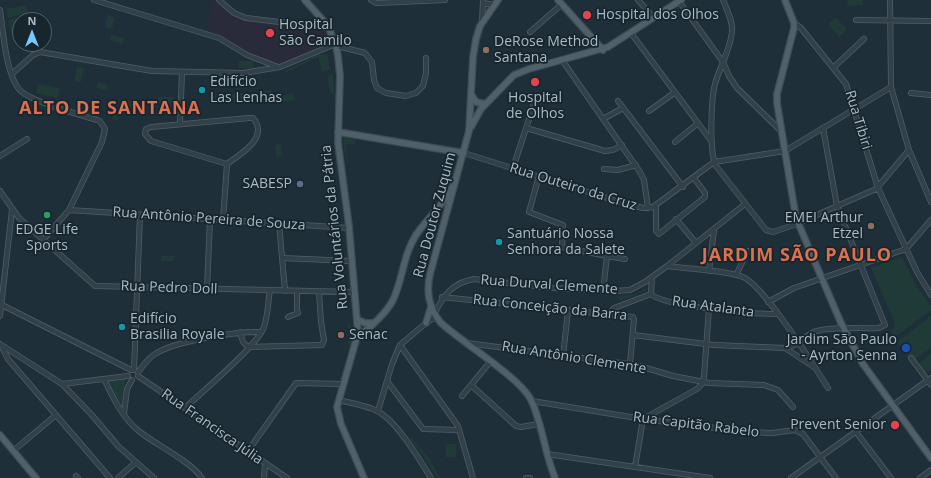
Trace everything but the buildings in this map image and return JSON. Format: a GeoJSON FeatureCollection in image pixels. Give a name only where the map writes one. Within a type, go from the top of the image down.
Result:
{"type":"FeatureCollection","features":[{"type":"Feature","properties":{"kind":"main road","name":"Rua Voluntários da Pátria"},"geometry":{"type":"LineString","coordinates":[[305,0],[329,28],[336,46],[340,76],[338,150],[349,228],[354,292],[358,320],[357,338],[337,407],[341,424],[364,478]]}},
{"type":"Feature","properties":{"kind":"main road"},"geometry":{"type":"LineString","coordinates":[[469,131],[474,118],[485,104],[514,75],[529,69],[602,50],[631,33],[680,0]]}},
{"type":"Feature","properties":{"kind":"main road"},"geometry":{"type":"LineString","coordinates":[[785,0],[794,23],[794,32],[777,94],[777,103],[798,223],[844,329],[863,364],[931,458]]}},
{"type":"Feature","properties":{"kind":"main road","name":"Rua Doutor Zuquim"},"geometry":{"type":"LineString","coordinates":[[496,2],[482,23],[474,50],[469,131],[429,280],[428,292],[431,306],[435,315],[466,343],[519,385],[532,401],[554,478]]}},
{"type":"Feature","properties":{"kind":"main road"},"geometry":{"type":"LineString","coordinates":[[560,2],[602,50]]}},
{"type":"Feature","properties":{"kind":"main road"},"geometry":{"type":"LineString","coordinates":[[592,53],[597,44]]}},
{"type":"Feature","properties":{"kind":"main road"},"geometry":{"type":"LineString","coordinates":[[471,94],[476,102],[485,104]]}},
{"type":"Feature","properties":{"kind":"main road"},"geometry":{"type":"LineString","coordinates":[[338,132],[464,153]]}},
{"type":"Feature","properties":{"kind":"main road"},"geometry":{"type":"LineString","coordinates":[[357,338],[386,311],[393,300],[407,254],[416,236],[456,183]]}},
{"type":"Feature","properties":{"kind":"main road"},"geometry":{"type":"LineString","coordinates":[[426,323],[431,306]]}},
{"type":"Feature","properties":{"kind":"main road"},"geometry":{"type":"LineString","coordinates":[[358,320],[365,323],[374,323]]}},
{"type":"Feature","properties":{"kind":"main road"},"geometry":{"type":"LineString","coordinates":[[0,435],[36,478]]}},
{"type":"Feature","properties":{"kind":"street"},"geometry":{"type":"LineString","coordinates":[[94,0],[219,38],[247,55],[280,68]]}},
{"type":"Feature","properties":{"kind":"street"},"geometry":{"type":"LineString","coordinates":[[219,0],[234,13],[246,18],[329,28]]}},
{"type":"Feature","properties":{"kind":"street"},"geometry":{"type":"LineString","coordinates":[[371,0],[376,3],[445,0]]}},
{"type":"Feature","properties":{"kind":"street"},"geometry":{"type":"LineString","coordinates":[[638,0],[654,18]]}},
{"type":"Feature","properties":{"kind":"street"},"geometry":{"type":"LineString","coordinates":[[680,0],[723,62],[729,76],[737,88],[781,131]]}},
{"type":"Feature","properties":{"kind":"street"},"geometry":{"type":"LineString","coordinates":[[723,0],[731,20],[732,32],[714,92],[712,143],[714,162],[763,228],[770,232],[777,231],[878,188],[909,150]]}},
{"type":"Feature","properties":{"kind":"street"},"geometry":{"type":"LineString","coordinates":[[890,0],[891,87],[909,150],[931,202]]}},
{"type":"Feature","properties":{"kind":"street"},"geometry":{"type":"LineString","coordinates":[[482,23],[483,2],[496,2]]}},
{"type":"Feature","properties":{"kind":"street"},"geometry":{"type":"LineString","coordinates":[[530,32],[560,2]]}},
{"type":"Feature","properties":{"kind":"street"},"geometry":{"type":"LineString","coordinates":[[0,10],[6,54],[17,87],[27,96],[100,121],[105,126],[105,134],[102,142],[69,210],[43,240]]}},
{"type":"Feature","properties":{"kind":"street"},"geometry":{"type":"LineString","coordinates":[[856,20],[931,20]]}},
{"type":"Feature","properties":{"kind":"street","name":"Rua Tibiri"},"geometry":{"type":"LineString","coordinates":[[794,23],[801,28],[834,67],[846,84],[855,109],[878,188],[906,250],[931,295]]}},
{"type":"Feature","properties":{"kind":"street"},"geometry":{"type":"LineString","coordinates":[[631,33],[712,143]]}},
{"type":"Feature","properties":{"kind":"street"},"geometry":{"type":"LineString","coordinates":[[834,67],[864,39]]}},
{"type":"Feature","properties":{"kind":"street"},"geometry":{"type":"LineString","coordinates":[[12,74],[33,54],[46,51],[139,70],[243,73],[280,68],[329,46],[336,46],[355,49],[368,55],[372,62],[374,80],[377,88],[386,93],[398,96],[412,95],[423,86],[426,72],[426,58]]}},
{"type":"Feature","properties":{"kind":"street"},"geometry":{"type":"LineString","coordinates":[[0,54],[6,54]]}},
{"type":"Feature","properties":{"kind":"street"},"geometry":{"type":"LineString","coordinates":[[562,60],[636,165],[644,180],[648,208]]}},
{"type":"Feature","properties":{"kind":"street"},"geometry":{"type":"LineString","coordinates":[[261,71],[263,62]]}},
{"type":"Feature","properties":{"kind":"street"},"geometry":{"type":"LineString","coordinates":[[180,124],[182,72]]}},
{"type":"Feature","properties":{"kind":"street","name":"Rua Outeiro da Cruz"},"geometry":{"type":"LineString","coordinates":[[464,153],[623,203],[648,208],[656,206],[714,162],[785,151],[891,87]]}},
{"type":"Feature","properties":{"kind":"street"},"geometry":{"type":"LineString","coordinates":[[649,111],[674,93]]}},
{"type":"Feature","properties":{"kind":"street"},"geometry":{"type":"LineString","coordinates":[[911,94],[931,95]]}},
{"type":"Feature","properties":{"kind":"street"},"geometry":{"type":"LineString","coordinates":[[513,168],[535,101]]}},
{"type":"Feature","properties":{"kind":"street"},"geometry":{"type":"LineString","coordinates":[[618,101],[683,187]]}},
{"type":"Feature","properties":{"kind":"street"},"geometry":{"type":"LineString","coordinates":[[603,119],[623,108]]}},
{"type":"Feature","properties":{"kind":"street"},"geometry":{"type":"LineString","coordinates":[[223,220],[227,164],[253,144],[257,132],[256,122],[253,118],[180,124],[151,127],[146,129],[145,136],[152,141],[227,164]]}},
{"type":"Feature","properties":{"kind":"street"},"geometry":{"type":"LineString","coordinates":[[675,142],[697,124]]}},
{"type":"Feature","properties":{"kind":"street"},"geometry":{"type":"LineString","coordinates":[[526,128],[605,151],[613,150],[622,145]]}},
{"type":"Feature","properties":{"kind":"street"},"geometry":{"type":"LineString","coordinates":[[633,335],[707,344],[785,348],[798,343],[808,335],[818,330],[880,328],[885,326],[838,206],[823,128]]}},
{"type":"Feature","properties":{"kind":"street"},"geometry":{"type":"LineString","coordinates":[[0,156],[27,139]]}},
{"type":"Feature","properties":{"kind":"street"},"geometry":{"type":"LineString","coordinates":[[604,169],[618,170],[636,165]]}},
{"type":"Feature","properties":{"kind":"street"},"geometry":{"type":"LineString","coordinates":[[539,176],[529,212],[563,225],[562,247],[625,259]]}},
{"type":"Feature","properties":{"kind":"street"},"geometry":{"type":"LineString","coordinates":[[656,206],[657,233],[661,232],[706,196],[706,192],[694,178]]}},
{"type":"Feature","properties":{"kind":"street","name":"Rua Pedro Doll"},"geometry":{"type":"LineString","coordinates":[[0,191],[18,217],[95,286],[354,292]]}},
{"type":"Feature","properties":{"kind":"street","name":"Rua Durval Clemente"},"geometry":{"type":"LineString","coordinates":[[435,315],[442,297],[451,288],[458,283],[474,279],[552,288],[603,291],[630,290],[667,266],[745,204]]}},
{"type":"Feature","properties":{"kind":"street"},"geometry":{"type":"LineString","coordinates":[[0,316],[12,210]]}},
{"type":"Feature","properties":{"kind":"street","name":"Rua Antônio Pereira de Souza"},"geometry":{"type":"LineString","coordinates":[[69,210],[349,228]]}},
{"type":"Feature","properties":{"kind":"street"},"geometry":{"type":"LineString","coordinates":[[62,384],[104,379],[135,379],[140,215]]}},
{"type":"Feature","properties":{"kind":"street"},"geometry":{"type":"LineString","coordinates":[[10,228],[12,222],[18,217]]}},
{"type":"Feature","properties":{"kind":"street"},"geometry":{"type":"LineString","coordinates":[[207,289],[210,219]]}},
{"type":"Feature","properties":{"kind":"street"},"geometry":{"type":"LineString","coordinates":[[676,219],[696,243]]}},
{"type":"Feature","properties":{"kind":"street"},"geometry":{"type":"LineString","coordinates":[[768,302],[784,292],[822,277],[906,250],[931,220]]}},
{"type":"Feature","properties":{"kind":"street"},"geometry":{"type":"LineString","coordinates":[[279,224],[285,291]]}},
{"type":"Feature","properties":{"kind":"street"},"geometry":{"type":"LineString","coordinates":[[709,272],[714,230]]}},
{"type":"Feature","properties":{"kind":"street"},"geometry":{"type":"LineString","coordinates":[[736,275],[748,251]]}},
{"type":"Feature","properties":{"kind":"street"},"geometry":{"type":"LineString","coordinates":[[603,291],[606,256]]}},
{"type":"Feature","properties":{"kind":"street"},"geometry":{"type":"LineString","coordinates":[[282,258],[351,261]]}},
{"type":"Feature","properties":{"kind":"street"},"geometry":{"type":"LineString","coordinates":[[667,266],[736,275],[753,284],[798,343],[828,388]]}},
{"type":"Feature","properties":{"kind":"street"},"geometry":{"type":"LineString","coordinates":[[651,294],[652,277]]}},
{"type":"Feature","properties":{"kind":"street"},"geometry":{"type":"LineString","coordinates":[[185,408],[248,347],[261,332],[264,326],[270,290]]}},
{"type":"Feature","properties":{"kind":"street"},"geometry":{"type":"LineString","coordinates":[[288,317],[298,313],[297,291]]}},
{"type":"Feature","properties":{"kind":"street"},"geometry":{"type":"LineString","coordinates":[[240,332],[243,342],[248,347],[311,346],[323,344],[324,340],[321,322],[320,292]]}},
{"type":"Feature","properties":{"kind":"street","name":"Rua Durval Clemente"},"geometry":{"type":"LineString","coordinates":[[607,315],[614,308],[651,294]]}},
{"type":"Feature","properties":{"kind":"street","name":"Rua Atalanta"},"geometry":{"type":"LineString","coordinates":[[651,294],[655,298],[665,301],[709,308],[749,313],[777,314]]}},
{"type":"Feature","properties":{"kind":"street","name":"Rua Conceição da Barra"},"geometry":{"type":"LineString","coordinates":[[442,297],[634,317],[630,364]]}},
{"type":"Feature","properties":{"kind":"street","name":"Rua Francisca Júlia"},"geometry":{"type":"LineString","coordinates":[[2,305],[135,372],[287,478]]}},
{"type":"Feature","properties":{"kind":"street"},"geometry":{"type":"LineString","coordinates":[[635,467],[643,419],[697,389],[704,382],[709,308]]}},
{"type":"Feature","properties":{"kind":"street"},"geometry":{"type":"LineString","coordinates":[[563,356],[568,311]]}},
{"type":"Feature","properties":{"kind":"street"},"geometry":{"type":"LineString","coordinates":[[378,412],[400,345],[435,315]]}},
{"type":"Feature","properties":{"kind":"street"},"geometry":{"type":"LineString","coordinates":[[124,414],[130,378],[150,357],[165,349],[240,332],[261,332]]}},
{"type":"Feature","properties":{"kind":"street","name":"Rua Antônio Clemente"},"geometry":{"type":"LineString","coordinates":[[466,343],[630,364],[673,376],[704,382],[772,387],[784,395],[793,407]]}},
{"type":"Feature","properties":{"kind":"street"},"geometry":{"type":"LineString","coordinates":[[1,345],[62,384],[91,414],[119,447],[154,478]]}},
{"type":"Feature","properties":{"kind":"street"},"geometry":{"type":"LineString","coordinates":[[1,345],[8,359],[110,478]]}},
{"type":"Feature","properties":{"kind":"street"},"geometry":{"type":"LineString","coordinates":[[400,345],[451,416],[459,430],[473,478]]}},
{"type":"Feature","properties":{"kind":"street"},"geometry":{"type":"LineString","coordinates":[[785,348],[800,360],[815,367]]}},
{"type":"Feature","properties":{"kind":"street"},"geometry":{"type":"LineString","coordinates":[[911,358],[929,379],[931,385]]}},
{"type":"Feature","properties":{"kind":"street"},"geometry":{"type":"LineString","coordinates":[[462,396],[490,362]]}},
{"type":"Feature","properties":{"kind":"street"},"geometry":{"type":"LineString","coordinates":[[104,379],[124,414],[140,432],[193,469],[202,478]]}},
{"type":"Feature","properties":{"kind":"street"},"geometry":{"type":"LineString","coordinates":[[791,478],[929,379]]}},
{"type":"Feature","properties":{"kind":"street"},"geometry":{"type":"LineString","coordinates":[[387,381],[423,429],[459,430]]}},
{"type":"Feature","properties":{"kind":"street"},"geometry":{"type":"LineString","coordinates":[[248,451],[296,383],[343,384]]}},
{"type":"Feature","properties":{"kind":"street"},"geometry":{"type":"LineString","coordinates":[[471,385],[516,426],[521,427],[538,424]]}},
{"type":"Feature","properties":{"kind":"street"},"geometry":{"type":"LineString","coordinates":[[338,400],[378,412],[405,439],[432,478]]}},
{"type":"Feature","properties":{"kind":"street","name":"Rua Capitão Rabelo"},"geometry":{"type":"LineString","coordinates":[[532,401],[643,419],[759,433],[795,430],[803,434],[836,478]]}},
{"type":"Feature","properties":{"kind":"street"},"geometry":{"type":"LineString","coordinates":[[13,451],[56,415]]}},
{"type":"Feature","properties":{"kind":"street"},"geometry":{"type":"LineString","coordinates":[[856,432],[891,478]]}},
{"type":"Feature","properties":{"kind":"street"},"geometry":{"type":"LineString","coordinates":[[547,454],[710,478]]}},
{"type":"Feature","properties":{"kind":"street"},"geometry":{"type":"LineString","coordinates":[[118,478],[136,462]]}},
{"type":"Feature","properties":{"kind":"street"},"geometry":{"type":"LineString","coordinates":[[264,478],[265,463]]}},
{"type":"Feature","properties":{"kind":"street"},"geometry":{"type":"LineString","coordinates":[[920,478],[931,470]]}},
{"type":"Feature","properties":{"kind":"shaded area","name":"Hospital São Camilo"},"geometry":{"type":"Polygon","coordinates":[[[214,0],[233,15],[247,21],[325,30],[328,32],[332,41],[296,60],[278,66],[269,63],[239,49],[221,37],[206,32],[214,0]]]}},
{"type":"Feature","properties":{"kind":"green space"},"geometry":{"type":"Polygon","coordinates":[[[847,0],[863,0],[863,5],[848,6],[847,0]]]}},
{"type":"Feature","properties":{"kind":"green space"},"geometry":{"type":"Polygon","coordinates":[[[26,5],[28,12],[12,12],[12,17],[8,18],[6,9],[26,5]]]}},
{"type":"Feature","properties":{"kind":"green space"},"geometry":{"type":"Polygon","coordinates":[[[108,15],[115,17],[112,29],[105,27],[108,15]]]}},
{"type":"Feature","properties":{"kind":"green space"},"geometry":{"type":"Polygon","coordinates":[[[836,17],[847,30],[839,37],[828,24],[836,17]]]}},
{"type":"Feature","properties":{"kind":"green space"},"geometry":{"type":"Polygon","coordinates":[[[12,19],[11,33],[8,20],[12,19]]]}},
{"type":"Feature","properties":{"kind":"green space"},"geometry":{"type":"Polygon","coordinates":[[[111,35],[124,38],[123,44],[110,40],[111,35]]]}},
{"type":"Feature","properties":{"kind":"green space"},"geometry":{"type":"Polygon","coordinates":[[[327,54],[330,70],[322,71],[318,57],[285,73],[284,71],[318,55],[327,54]]]}},
{"type":"Feature","properties":{"kind":"green space"},"geometry":{"type":"Polygon","coordinates":[[[239,61],[253,61],[253,68],[239,68],[239,61]]]}},
{"type":"Feature","properties":{"kind":"green space"},"geometry":{"type":"Polygon","coordinates":[[[77,67],[84,68],[81,82],[74,81],[77,67]]]}},
{"type":"Feature","properties":{"kind":"green space"},"geometry":{"type":"Polygon","coordinates":[[[333,74],[334,93],[331,94],[327,76],[333,74]]]}},
{"type":"Feature","properties":{"kind":"green space"},"geometry":{"type":"Polygon","coordinates":[[[98,82],[108,85],[107,90],[96,88],[98,82]]]}},
{"type":"Feature","properties":{"kind":"green space"},"geometry":{"type":"Polygon","coordinates":[[[38,84],[60,88],[58,98],[36,93],[38,84]]]}},
{"type":"Feature","properties":{"kind":"green space"},"geometry":{"type":"Polygon","coordinates":[[[272,90],[273,95],[262,98],[260,92],[272,90]]]}},
{"type":"Feature","properties":{"kind":"green space"},"geometry":{"type":"Polygon","coordinates":[[[230,93],[247,93],[247,100],[230,101],[230,93]]]}},
{"type":"Feature","properties":{"kind":"green space"},"geometry":{"type":"Polygon","coordinates":[[[294,93],[295,100],[282,102],[280,96],[294,93]]]}},
{"type":"Feature","properties":{"kind":"green space"},"geometry":{"type":"Polygon","coordinates":[[[158,97],[174,97],[174,104],[157,103],[158,97]]]}},
{"type":"Feature","properties":{"kind":"green space"},"geometry":{"type":"Polygon","coordinates":[[[125,101],[136,103],[135,109],[124,107],[125,101]]]}},
{"type":"Feature","properties":{"kind":"green space"},"geometry":{"type":"Polygon","coordinates":[[[114,107],[120,109],[118,120],[112,119],[114,107]]]}},
{"type":"Feature","properties":{"kind":"green space"},"geometry":{"type":"Polygon","coordinates":[[[344,138],[356,140],[355,145],[346,144],[347,163],[343,144],[344,138]]]}},
{"type":"Feature","properties":{"kind":"green space"},"geometry":{"type":"Polygon","coordinates":[[[281,144],[282,156],[276,157],[275,145],[281,144]]]}},
{"type":"Feature","properties":{"kind":"green space"},"geometry":{"type":"Polygon","coordinates":[[[161,256],[174,256],[174,261],[161,261],[161,256]]]}},
{"type":"Feature","properties":{"kind":"green space"},"geometry":{"type":"Polygon","coordinates":[[[902,257],[916,285],[931,306],[931,310],[895,337],[891,332],[895,323],[871,268],[902,257]]]}},
{"type":"Feature","properties":{"kind":"green space"},"geometry":{"type":"Polygon","coordinates":[[[646,288],[647,290],[620,301],[618,296],[635,294],[646,288]]]}},
{"type":"Feature","properties":{"kind":"green space"},"geometry":{"type":"Polygon","coordinates":[[[931,316],[931,348],[912,362],[897,342],[931,316]]]}},
{"type":"Feature","properties":{"kind":"green space"},"geometry":{"type":"Polygon","coordinates":[[[348,325],[355,326],[351,326],[352,331],[355,331],[351,345],[348,344],[348,325]]]}},
{"type":"Feature","properties":{"kind":"green space"},"geometry":{"type":"Polygon","coordinates":[[[931,354],[931,370],[922,377],[915,366],[931,354]]]}},
{"type":"Feature","properties":{"kind":"green space"},"geometry":{"type":"Polygon","coordinates":[[[126,375],[122,408],[107,379],[126,375]]]}},
{"type":"Feature","properties":{"kind":"green space"},"geometry":{"type":"Polygon","coordinates":[[[412,438],[428,457],[440,478],[437,478],[426,459],[410,439],[412,438]]]}},
{"type":"Feature","properties":{"kind":"green space"},"geometry":{"type":"Polygon","coordinates":[[[446,444],[456,444],[456,457],[446,457],[446,444]]]}},
{"type":"Feature","properties":{"kind":"place","name":"Hospital dos Olhos"},"geometry":{"type":"Point","coordinates":[587,15]}},
{"type":"Feature","properties":{"kind":"place","name":"Hospital São Camilo"},"geometry":{"type":"Point","coordinates":[270,33]}},
{"type":"Feature","properties":{"kind":"place","name":"DeRose Method Santana"},"geometry":{"type":"Point","coordinates":[486,50]}},
{"type":"Feature","properties":{"kind":"place","name":"Hospital de Olhos"},"geometry":{"type":"Point","coordinates":[535,82]}},
{"type":"Feature","properties":{"kind":"place","name":"Edifício Las Lenhas"},"geometry":{"type":"Point","coordinates":[202,90]}},
{"type":"Feature","properties":{"kind":"place","name":"SABESP"},"geometry":{"type":"Point","coordinates":[300,184]}},
{"type":"Feature","properties":{"kind":"place","name":"EDGE Life Sports"},"geometry":{"type":"Point","coordinates":[47,215]}},
{"type":"Feature","properties":{"kind":"place","name":"EMEI Arthur Etzel"},"geometry":{"type":"Point","coordinates":[871,226]}},
{"type":"Feature","properties":{"kind":"place","name":"Santuário Nossa Senhora da Salete"},"geometry":{"type":"Point","coordinates":[499,242]}},
{"type":"Feature","properties":{"kind":"place","name":"Edifício Brasilia Royale"},"geometry":{"type":"Point","coordinates":[122,327]}},
{"type":"Feature","properties":{"kind":"place","name":"Senac"},"geometry":{"type":"Point","coordinates":[341,335]}},
{"type":"Feature","properties":{"kind":"place","name":"Jardim São Paulo - Ayrton Senna"},"geometry":{"type":"Point","coordinates":[906,348]}},
{"type":"Feature","properties":{"kind":"place","name":"Prevent Senior"},"geometry":{"type":"Point","coordinates":[895,425]}},
{"type":"Feature","properties":{"kind":"district","name":"ALTO DE SANTANA"},"geometry":{"type":"Point","coordinates":[110,109]}},
{"type":"Feature","properties":{"kind":"district","name":"JARDIM SÃO PAULO"},"geometry":{"type":"Point","coordinates":[797,256]}}]}
